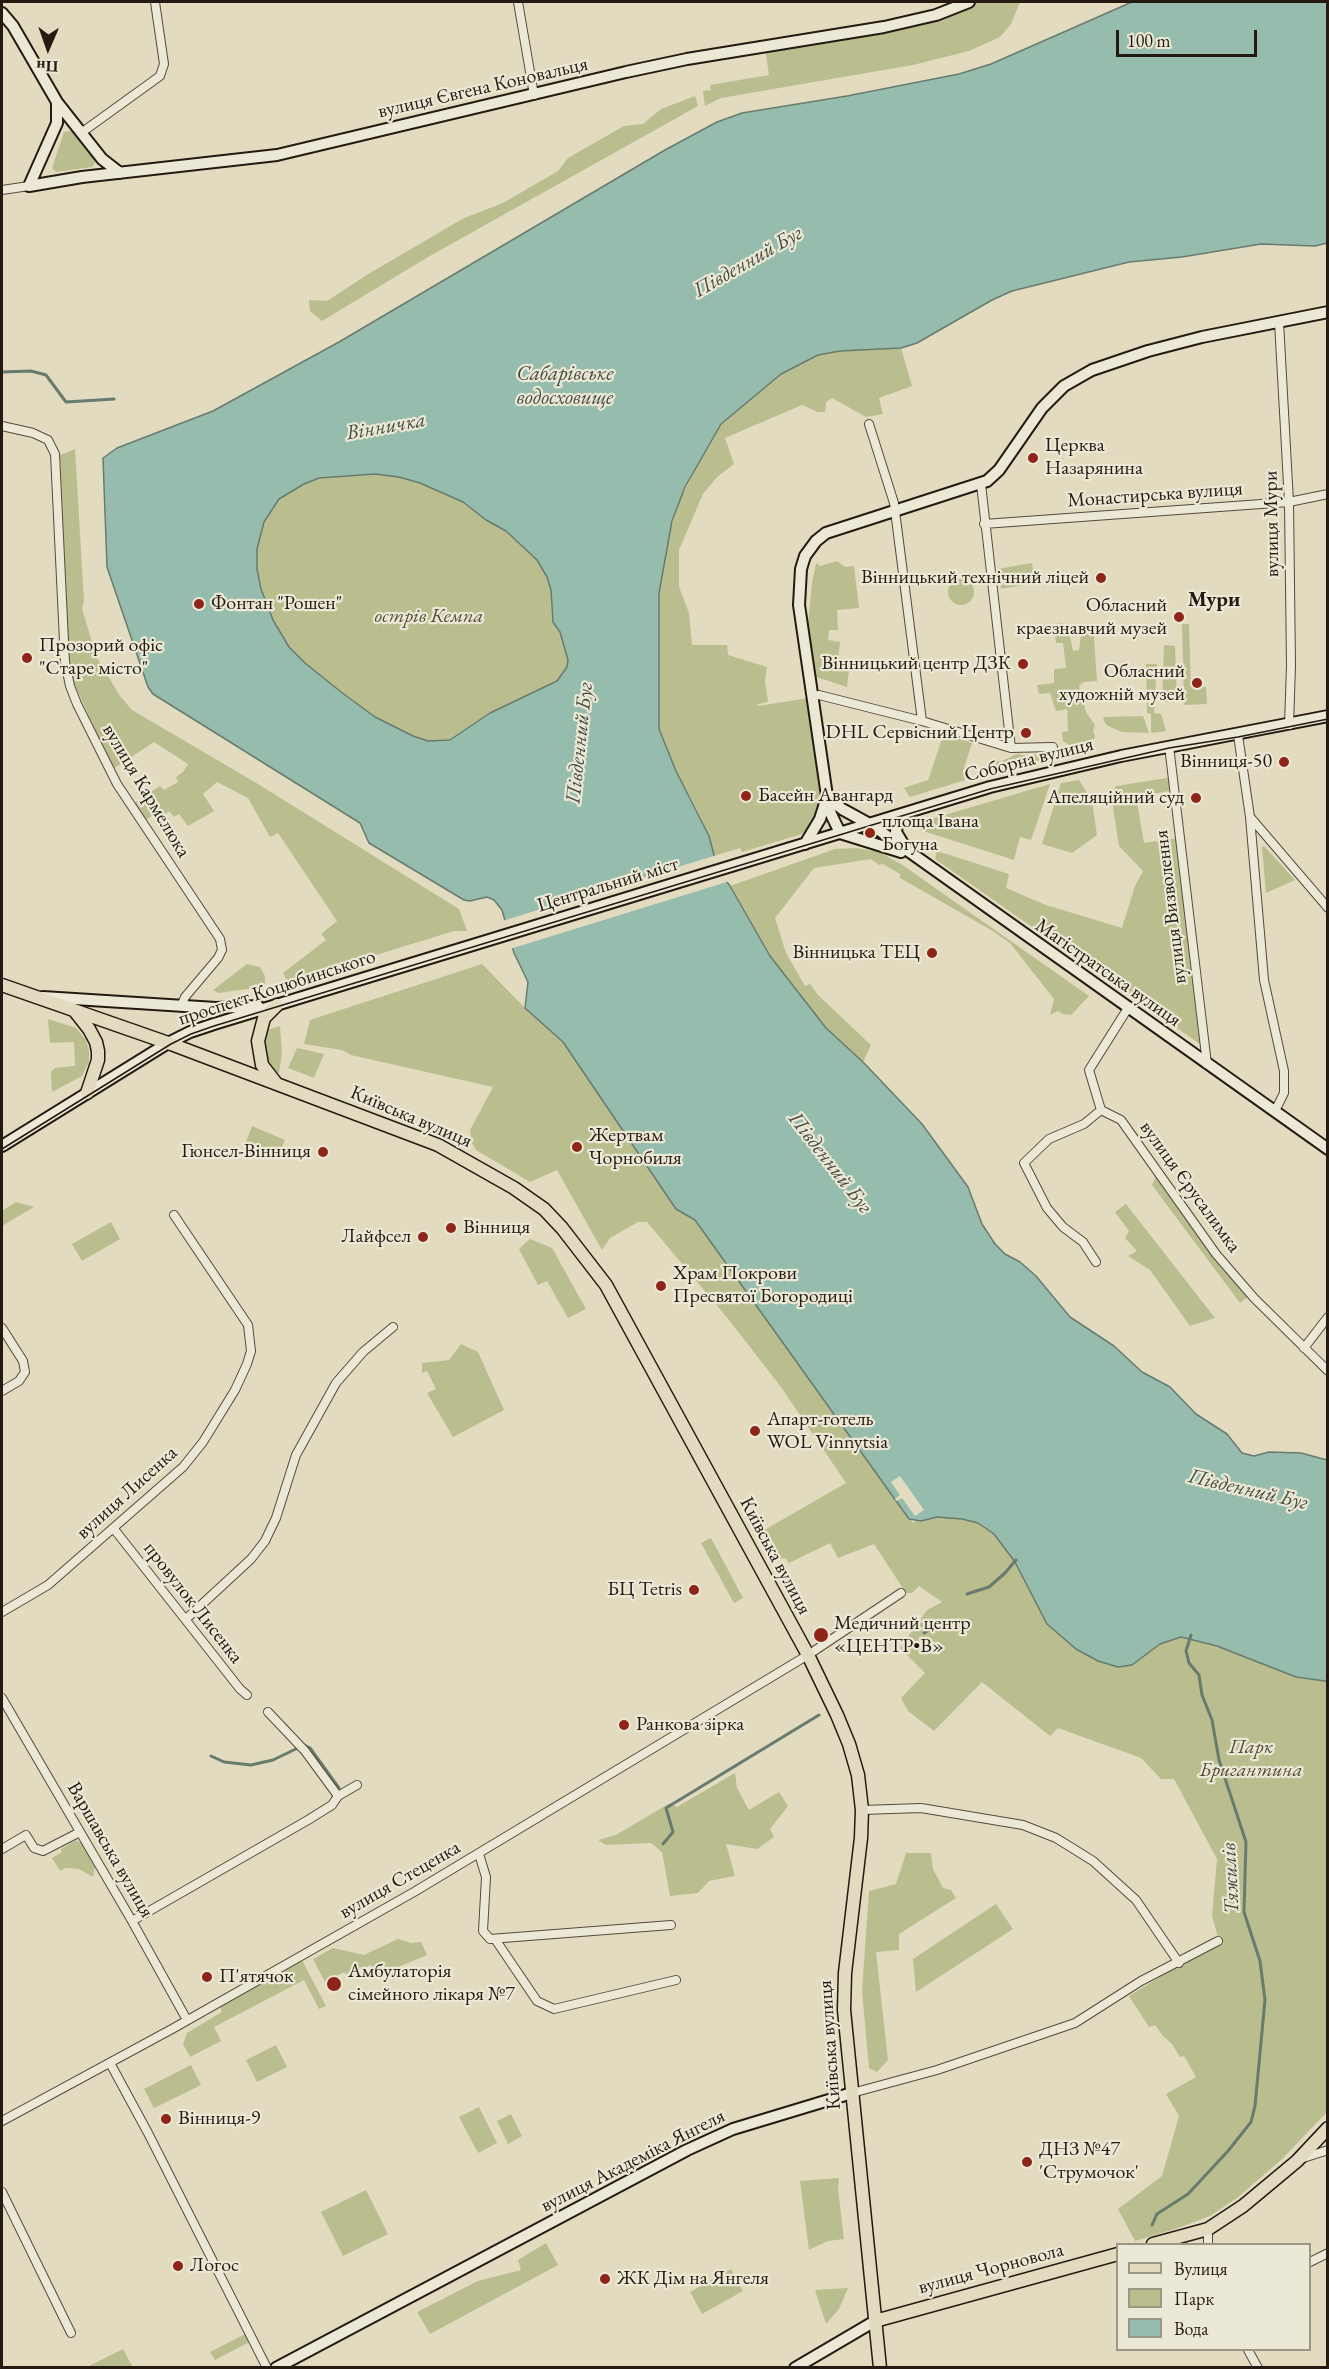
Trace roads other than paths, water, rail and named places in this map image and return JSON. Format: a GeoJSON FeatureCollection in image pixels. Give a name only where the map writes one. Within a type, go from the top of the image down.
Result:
{"type":"FeatureCollection","features":[{"type":"Feature","properties":{"kind":"main road","name":"Київська вулиця"},"geometry":{"type":"LineString","coordinates":[[2,985],[168,1043],[438,1145],[521,1193],[544,1209],[606,1284],[808,1655],[849,1744],[858,1775],[862,1810],[861,1838],[845,1973],[844,2010],[880,2367]]}},
{"type":"Feature","properties":{"kind":"main road"},"geometry":{"type":"LineString","coordinates":[[277,1005],[264,1018],[258,1041],[262,1065],[277,1084]]}},
{"type":"Feature","properties":{"kind":"main road"},"geometry":{"type":"LineString","coordinates":[[74,1009],[89,1029],[98,1051],[98,1059],[87,1093]]}},
{"type":"Feature","properties":{"kind":"main road"},"geometry":{"type":"LineString","coordinates":[[1157,2243],[1208,2229],[1243,2206],[1297,2160],[1328,2128]]}},
{"type":"Feature","properties":{"kind":"main road","name":"вулиця Чорновола"},"geometry":{"type":"LineString","coordinates":[[875,2321],[1116,2255]]}},
{"type":"Feature","properties":{"kind":"street"},"geometry":{"type":"LineString","coordinates":[[81,133],[160,76],[164,64],[155,2]]}},
{"type":"Feature","properties":{"kind":"street"},"geometry":{"type":"LineString","coordinates":[[518,2],[534,95]]}},
{"type":"Feature","properties":{"kind":"street","name":"вулиця Євгена Коновальця"},"geometry":{"type":"LineString","coordinates":[[2,190],[120,173],[277,155],[687,59],[884,27],[936,15],[969,2]]}},
{"type":"Feature","properties":{"kind":"street"},"geometry":{"type":"LineString","coordinates":[[2,13],[13,26],[57,102],[102,159],[120,173]]}},
{"type":"Feature","properties":{"kind":"street"},"geometry":{"type":"LineString","coordinates":[[29,186],[57,123],[57,102]]}},
{"type":"Feature","properties":{"kind":"street"},"geometry":{"type":"LineString","coordinates":[[909,853],[840,833],[831,814],[798,595],[805,555],[826,533],[981,484],[999,470],[1042,408],[1064,386],[1092,370],[1148,351],[1202,337],[1328,312]]}},
{"type":"Feature","properties":{"kind":"street","name":"вулиця Мури"},"geometry":{"type":"LineString","coordinates":[[1279,322],[1289,502],[1291,666],[1289,725]]}},
{"type":"Feature","properties":{"kind":"street"},"geometry":{"type":"LineString","coordinates":[[868,424],[895,511],[922,721]]}},
{"type":"Feature","properties":{"kind":"street","name":"вулиця Кармелюка"},"geometry":{"type":"LineString","coordinates":[[2,426],[33,432],[48,440],[55,454],[65,662],[77,704],[117,784],[219,939],[222,950],[218,958],[185,997],[182,1006]]}},
{"type":"Feature","properties":{"kind":"street"},"geometry":{"type":"LineString","coordinates":[[981,484],[1011,748]]}},
{"type":"Feature","properties":{"kind":"street","name":"Монастирська вулиця"},"geometry":{"type":"LineString","coordinates":[[984,524],[1289,502],[1328,494]]}},
{"type":"Feature","properties":{"kind":"street","name":"Соборна вулиця"},"geometry":{"type":"LineString","coordinates":[[812,696],[819,695],[922,721],[1011,748],[1053,747]]}},
{"type":"Feature","properties":{"kind":"street","name":"Соборна вулиця"},"geometry":{"type":"LineString","coordinates":[[745,862],[990,787],[1169,746],[1238,735],[1328,716]]}},
{"type":"Feature","properties":{"kind":"street"},"geometry":{"type":"LineString","coordinates":[[1238,735],[1250,817],[1264,980],[1285,1082],[1284,1094],[1275,1111]]}},
{"type":"Feature","properties":{"kind":"street","name":"вулиця Визволення"},"geometry":{"type":"LineString","coordinates":[[1169,746],[1207,1064]]}},
{"type":"Feature","properties":{"kind":"street"},"geometry":{"type":"LineString","coordinates":[[805,844],[820,819],[827,796]]}},
{"type":"Feature","properties":{"kind":"street","name":"Магістратська вулиця"},"geometry":{"type":"LineString","coordinates":[[827,796],[842,809],[869,824],[1328,1149]]}},
{"type":"Feature","properties":{"kind":"street"},"geometry":{"type":"LineString","coordinates":[[902,814],[897,823],[896,832],[909,853]]}},
{"type":"Feature","properties":{"kind":"street"},"geometry":{"type":"LineString","coordinates":[[1250,817],[1328,908]]}},
{"type":"Feature","properties":{"kind":"street","name":"Центральний міст"},"geometry":{"type":"LineString","coordinates":[[482,943],[745,862]]}},
{"type":"Feature","properties":{"kind":"street","name":"проспект Коцюбинського"},"geometry":{"type":"LineString","coordinates":[[2,1146],[168,1043],[190,1032],[482,943]]}},
{"type":"Feature","properties":{"kind":"street"},"geometry":{"type":"LineString","coordinates":[[33,996],[216,1008],[277,1005]]}},
{"type":"Feature","properties":{"kind":"street"},"geometry":{"type":"LineString","coordinates":[[1096,1262],[1083,1242],[1063,1227],[1047,1208],[1024,1162],[1049,1139],[1084,1124],[1101,1110],[1089,1070],[1128,1008]]}},
{"type":"Feature","properties":{"kind":"street","name":"вулиця Єрусалимка"},"geometry":{"type":"LineString","coordinates":[[1101,1110],[1121,1120],[1216,1254],[1254,1298],[1328,1371]]}},
{"type":"Feature","properties":{"kind":"street","name":"вулиця Лисенка"},"geometry":{"type":"LineString","coordinates":[[2,1612],[48,1585],[183,1467],[203,1442],[248,1364],[251,1352],[249,1331],[242,1314],[174,1215]]}},
{"type":"Feature","properties":{"kind":"street"},"geometry":{"type":"LineString","coordinates":[[1304,1348],[1328,1317]]}},
{"type":"Feature","properties":{"kind":"street"},"geometry":{"type":"LineString","coordinates":[[186,1619],[251,1558],[265,1541],[276,1518],[296,1455],[336,1383],[363,1352],[393,1327]]}},
{"type":"Feature","properties":{"kind":"street"},"geometry":{"type":"LineString","coordinates":[[2,1328],[23,1361],[25,1372],[19,1381],[2,1391]]}},
{"type":"Feature","properties":{"kind":"street","name":"провулок Лисенка"},"geometry":{"type":"LineString","coordinates":[[114,1529],[247,1695]]}},
{"type":"Feature","properties":{"kind":"street","name":"вулиця Стеценка"},"geometry":{"type":"LineString","coordinates":[[2,2121],[187,2020],[479,1854],[808,1655],[902,1593]]}},
{"type":"Feature","properties":{"kind":"street","name":"Варшавська вулиця"},"geometry":{"type":"LineString","coordinates":[[3,1703],[132,1921],[187,2020]]}},
{"type":"Feature","properties":{"kind":"street"},"geometry":{"type":"LineString","coordinates":[[268,1712],[305,1751],[338,1796]]}},
{"type":"Feature","properties":{"kind":"street"},"geometry":{"type":"LineString","coordinates":[[132,1921],[308,1820],[332,1805],[338,1796],[357,1785]]}},
{"type":"Feature","properties":{"kind":"street"},"geometry":{"type":"LineString","coordinates":[[862,1810],[921,1808],[1023,1825],[1056,1838],[1093,1861],[1136,1900],[1179,1963]]}},
{"type":"Feature","properties":{"kind":"street"},"geometry":{"type":"LineString","coordinates":[[2,1849],[26,1835],[33,1848],[44,1851],[80,1832]]}},
{"type":"Feature","properties":{"kind":"street"},"geometry":{"type":"LineString","coordinates":[[479,1854],[486,1877],[483,1931],[490,1940],[671,1925]]}},
{"type":"Feature","properties":{"kind":"street"},"geometry":{"type":"LineString","coordinates":[[495,1939],[537,2001],[554,2009],[676,1980]]}},
{"type":"Feature","properties":{"kind":"street","name":"вулиця Академіка Янгеля"},"geometry":{"type":"LineString","coordinates":[[276,2367],[687,2150],[733,2129],[937,2070],[1075,2023],[1141,1981],[1218,1941]]}},
{"type":"Feature","properties":{"kind":"street"},"geometry":{"type":"LineString","coordinates":[[110,2063],[267,2367]]}},
{"type":"Feature","properties":{"kind":"street"},"geometry":{"type":"LineString","coordinates":[[1297,2160],[1328,2150]]}},
{"type":"Feature","properties":{"kind":"street"},"geometry":{"type":"LineString","coordinates":[[2,2192],[70,2333]]}},
{"type":"Feature","properties":{"kind":"street"},"geometry":{"type":"LineString","coordinates":[[1208,2229],[1208,2243]]}},
{"type":"Feature","properties":{"kind":"street"},"geometry":{"type":"LineString","coordinates":[[1311,2262],[1328,2253]]}},
{"type":"Feature","properties":{"kind":"street"},"geometry":{"type":"LineString","coordinates":[[795,2367],[875,2321]]}},
{"type":"Feature","properties":{"kind":"street"},"geometry":{"type":"LineString","coordinates":[[1249,2351],[1258,2367]]}},
{"type":"Feature","properties":{"kind":"water","name":"Сабарівське водосховище"},"geometry":{"type":"Polygon","coordinates":[[[1132,2],[1327,2],[1327,243],[1315,246],[1261,244],[1182,257],[1129,262],[1012,291],[917,343],[901,348],[840,351],[818,355],[781,374],[721,424],[685,487],[672,521],[659,593],[659,729],[676,771],[709,836],[718,870],[730,886],[770,956],[826,1028],[863,1062],[922,1124],[968,1187],[982,1224],[995,1244],[1036,1276],[1070,1317],[1114,1346],[1142,1372],[1170,1387],[1196,1414],[1227,1434],[1242,1453],[1254,1456],[1269,1452],[1301,1453],[1327,1460],[1327,1681],[1296,1677],[1217,1646],[1181,1637],[1160,1644],[1132,1665],[1118,1667],[1098,1661],[1076,1649],[1047,1624],[1015,1562],[994,1534],[978,1523],[962,1519],[937,1517],[921,1521],[909,1519],[695,1220],[676,1209],[563,1042],[525,1008],[528,982],[514,953],[502,910],[494,900],[487,897],[464,900],[369,843],[360,823],[153,694],[148,687],[107,567],[103,458],[117,448],[213,411],[339,342],[665,150],[717,122],[742,113],[847,96],[959,74],[991,64],[1132,2]],[[375,474],[319,478],[279,499],[264,522],[257,549],[257,569],[261,589],[273,620],[289,647],[305,663],[375,717],[428,741],[450,740],[490,713],[557,681],[567,667],[568,660],[560,632],[553,622],[551,590],[547,577],[537,560],[506,531],[486,520],[463,502],[420,483],[375,474]]]}},
{"type":"Feature","properties":{"kind":"waterway","name":"Вінничка"},"geometry":{"type":"LineString","coordinates":[[2,372],[31,371],[46,375],[66,402],[114,399]]}},
{"type":"Feature","properties":{"kind":"waterway"},"geometry":{"type":"LineString","coordinates":[[967,1594],[989,1587],[1016,1560]]}},
{"type":"Feature","properties":{"kind":"waterway"},"geometry":{"type":"LineString","coordinates":[[924,1633],[939,1623]]}},
{"type":"Feature","properties":{"kind":"waterway","name":"Тяжилів"},"geometry":{"type":"LineString","coordinates":[[1152,2225],[1157,2214],[1188,2194],[1251,2122],[1255,2106],[1265,2000],[1260,1961],[1244,1912],[1246,1842],[1219,1760],[1212,1720],[1202,1695],[1199,1675],[1189,1663],[1186,1651],[1191,1635]]}},
{"type":"Feature","properties":{"kind":"waterway"},"geometry":{"type":"LineString","coordinates":[[663,1844],[673,1832],[666,1808],[819,1715]]}},
{"type":"Feature","properties":{"kind":"waterway"},"geometry":{"type":"LineString","coordinates":[[211,1756],[224,1762],[251,1765],[273,1760],[304,1745],[310,1748],[339,1788]]}},
{"type":"Feature","properties":{"kind":"tram line"},"geometry":{"type":"LineString","coordinates":[[2,1149],[171,1044],[214,1026],[990,789],[1169,748],[1328,719]]}},
{"type":"Feature","properties":{"kind":"place","name":"Церква Назарянина"},"geometry":{"type":"Point","coordinates":[1033,458]}},
{"type":"Feature","properties":{"kind":"place","name":"Вінницький технічний ліцей"},"geometry":{"type":"Point","coordinates":[1101,578]}},
{"type":"Feature","properties":{"kind":"place","name":"Фонтан \"Рошен\""},"geometry":{"type":"Point","coordinates":[199,604]}},
{"type":"Feature","properties":{"kind":"place","name":"Обласний краєзнавчий музей"},"geometry":{"type":"Point","coordinates":[1179,617]}},
{"type":"Feature","properties":{"kind":"place","name":"Прозорий офіс \"Старе місто\""},"geometry":{"type":"Point","coordinates":[27,658]}},
{"type":"Feature","properties":{"kind":"place","name":"Вінницький центр ДЗК"},"geometry":{"type":"Point","coordinates":[1023,664]}},
{"type":"Feature","properties":{"kind":"place","name":"Обласний художній музей"},"geometry":{"type":"Point","coordinates":[1197,683]}},
{"type":"Feature","properties":{"kind":"place","name":"DHL Сервісний Центр"},"geometry":{"type":"Point","coordinates":[1026,733]}},
{"type":"Feature","properties":{"kind":"place","name":"Вінниця-50"},"geometry":{"type":"Point","coordinates":[1284,762]}},
{"type":"Feature","properties":{"kind":"place","name":"Басейн Авангард"},"geometry":{"type":"Point","coordinates":[746,796]}},
{"type":"Feature","properties":{"kind":"place","name":"Апеляційний суд"},"geometry":{"type":"Point","coordinates":[1196,798]}},
{"type":"Feature","properties":{"kind":"place","name":"площа Івана Богуна"},"geometry":{"type":"Point","coordinates":[870,833]}},
{"type":"Feature","properties":{"kind":"place","name":"Вінницька ТЕЦ"},"geometry":{"type":"Point","coordinates":[932,953]}},
{"type":"Feature","properties":{"kind":"place","name":"Жертвам Чорнобиля"},"geometry":{"type":"Point","coordinates":[577,1147]}},
{"type":"Feature","properties":{"kind":"place","name":"Гюнсел-Вінниця"},"geometry":{"type":"Point","coordinates":[323,1152]}},
{"type":"Feature","properties":{"kind":"place","name":"Вінниця"},"geometry":{"type":"Point","coordinates":[451,1228]}},
{"type":"Feature","properties":{"kind":"place","name":"Лайфсел"},"geometry":{"type":"Point","coordinates":[423,1237]}},
{"type":"Feature","properties":{"kind":"place","name":"Храм Покрови Пресвятої Богородиці"},"geometry":{"type":"Point","coordinates":[661,1286]}},
{"type":"Feature","properties":{"kind":"place","name":"Апарт-готель WOL Vinnytsia"},"geometry":{"type":"Point","coordinates":[755,1431]}},
{"type":"Feature","properties":{"kind":"place","name":"БЦ Tetris"},"geometry":{"type":"Point","coordinates":[694,1590]}},
{"type":"Feature","properties":{"kind":"place","name":"Медичний центр «ЦЕНТР•В»"},"geometry":{"type":"Point","coordinates":[821,1635]}},
{"type":"Feature","properties":{"kind":"place","name":"Ранкова зірка"},"geometry":{"type":"Point","coordinates":[624,1725]}},
{"type":"Feature","properties":{"kind":"place","name":"П'ятячок"},"geometry":{"type":"Point","coordinates":[207,1977]}},
{"type":"Feature","properties":{"kind":"place","name":"Амбулаторія сімейного лікаря №7"},"geometry":{"type":"Point","coordinates":[334,1984]}},
{"type":"Feature","properties":{"kind":"place","name":"Вінниця-9"},"geometry":{"type":"Point","coordinates":[166,2119]}},
{"type":"Feature","properties":{"kind":"place","name":"ДНЗ №47 'Струмочок'"},"geometry":{"type":"Point","coordinates":[1027,2162]}},
{"type":"Feature","properties":{"kind":"place","name":"Логос"},"geometry":{"type":"Point","coordinates":[178,2266]}},
{"type":"Feature","properties":{"kind":"place","name":"ЖК Дім на Янгеля"},"geometry":{"type":"Point","coordinates":[605,2279]}},
{"type":"Feature","properties":{"kind":"district","name":"Мури"},"geometry":{"type":"Point","coordinates":[1214,600]}},
{"type":"Feature","properties":{"kind":"water label","name":"Південний Буг"},"geometry":{"type":"Point","coordinates":[748,262]}},
{"type":"Feature","properties":{"kind":"water label","name":"Південний Буг"},"geometry":{"type":"Point","coordinates":[580,743]}},
{"type":"Feature","properties":{"kind":"water label","name":"Південний Буг"},"geometry":{"type":"Point","coordinates":[830,1163]}},
{"type":"Feature","properties":{"kind":"water label","name":"Південний Буг"},"geometry":{"type":"Point","coordinates":[1248,1490]}},
{"type":"Feature","properties":{"kind":"park label","name":"острів Кемпа"},"geometry":{"type":"Point","coordinates":[429,617]}},
{"type":"Feature","properties":{"kind":"park label","name":"Парк Бригантина"},"geometry":{"type":"Point","coordinates":[1251,1760]}}]}
